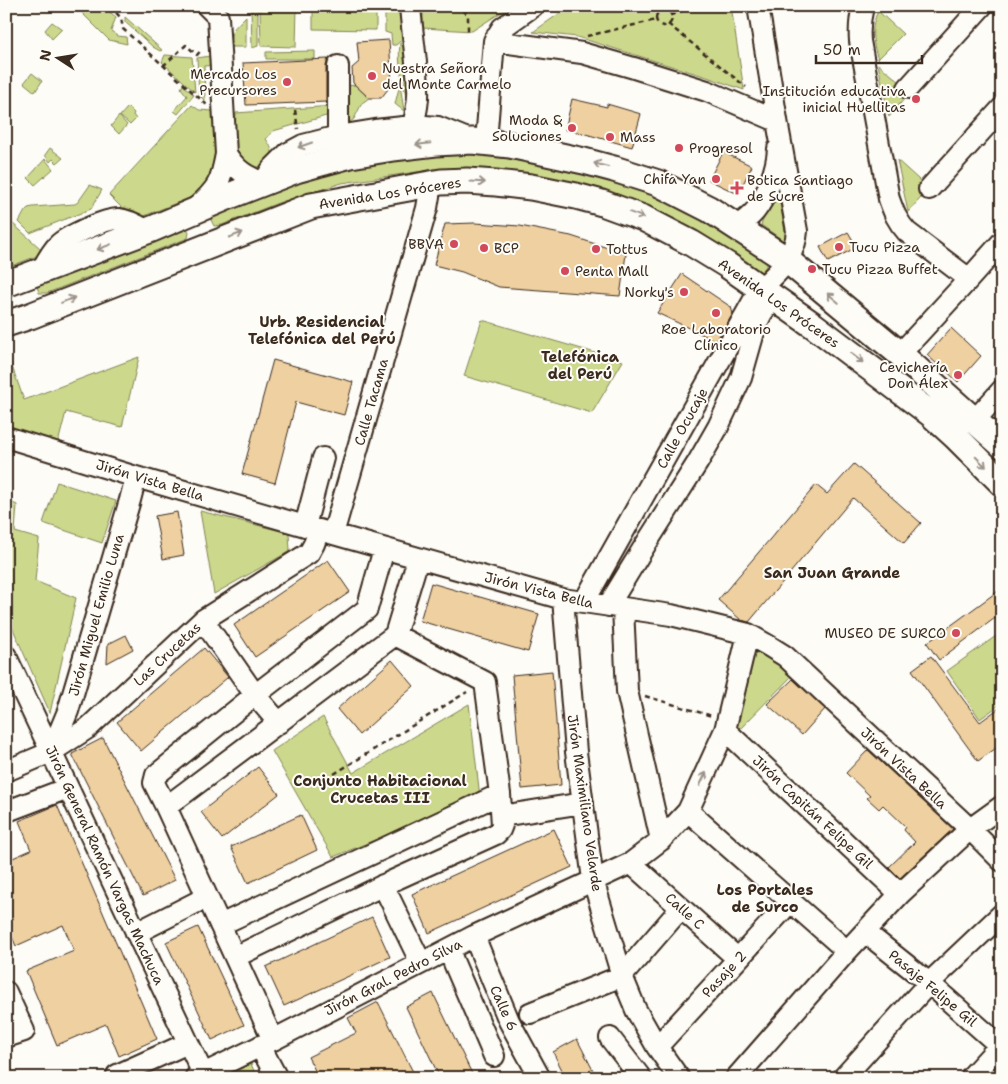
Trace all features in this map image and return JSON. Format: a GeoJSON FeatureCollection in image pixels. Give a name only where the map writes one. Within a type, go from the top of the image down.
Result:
{"type":"FeatureCollection","features":[{"type":"Feature","properties":{"kind":"main road"},"geometry":{"type":"LineString","coordinates":[[30,316],[11,282],[148,231],[296,170],[350,155],[393,148],[436,143],[479,142],[510,145],[584,161],[658,183],[709,209],[737,226],[788,260],[900,354],[1002,445]]}},
{"type":"Feature","properties":{"kind":"main road","name":"Avenida Los Próceres"},"geometry":{"type":"LineString","coordinates":[[6,324],[311,206],[431,184],[467,181],[531,187],[602,203],[643,218],[727,265],[813,325],[931,414],[1002,483]]}},
{"type":"Feature","properties":{"kind":"main road"},"geometry":{"type":"LineString","coordinates":[[191,213],[203,247]]}},
{"type":"Feature","properties":{"kind":"street"},"geometry":{"type":"LineString","coordinates":[[191,213],[217,186],[222,176],[226,154],[218,17],[207,6]]}},
{"type":"Feature","properties":{"kind":"street"},"geometry":{"type":"LineString","coordinates":[[226,154],[234,166],[263,183],[272,169],[288,153],[303,145],[338,136],[413,126],[438,127],[479,142],[498,34],[533,6]]}},
{"type":"Feature","properties":{"kind":"street"},"geometry":{"type":"LineString","coordinates":[[737,226],[754,212],[761,202],[774,172],[778,153],[778,127],[758,6]]}},
{"type":"Feature","properties":{"kind":"street"},"geometry":{"type":"LineString","coordinates":[[863,6],[860,15],[860,41],[889,200],[894,213],[899,223],[907,232],[969,279]]}},
{"type":"Feature","properties":{"kind":"street"},"geometry":{"type":"LineString","coordinates":[[908,88],[982,6]]}},
{"type":"Feature","properties":{"kind":"street"},"geometry":{"type":"LineString","coordinates":[[413,126],[418,88],[411,27],[415,7]]}},
{"type":"Feature","properties":{"kind":"street"},"geometry":{"type":"LineString","coordinates":[[498,34],[582,53],[708,91],[778,127]]}},
{"type":"Feature","properties":{"kind":"street"},"geometry":{"type":"LineString","coordinates":[[338,66],[338,136]]}},
{"type":"Feature","properties":{"kind":"street"},"geometry":{"type":"LineString","coordinates":[[418,88],[438,127]]}},
{"type":"Feature","properties":{"kind":"street"},"geometry":{"type":"LineString","coordinates":[[929,189],[1002,108]]}},
{"type":"Feature","properties":{"kind":"street","name":"Calle Ocucaje"},"geometry":{"type":"LineString","coordinates":[[584,602],[776,275],[793,251],[797,240],[797,231],[778,127]]}},
{"type":"Feature","properties":{"kind":"street","name":"Calle Tacama"},"geometry":{"type":"LineString","coordinates":[[319,530],[427,208],[431,184]]}},
{"type":"Feature","properties":{"kind":"street"},"geometry":{"type":"LineString","coordinates":[[900,354],[1002,242]]}},
{"type":"Feature","properties":{"kind":"street"},"geometry":{"type":"LineString","coordinates":[[661,840],[627,691],[615,607],[644,547],[718,427],[741,378],[767,293]]}},
{"type":"Feature","properties":{"kind":"street"},"geometry":{"type":"LineString","coordinates":[[974,420],[1002,390]]}},
{"type":"Feature","properties":{"kind":"street","name":"Jirón Vista Bella"},"geometry":{"type":"LineString","coordinates":[[6,437],[136,477],[563,599],[671,615],[748,634],[785,656],[1002,860]]}},
{"type":"Feature","properties":{"kind":"street"},"geometry":{"type":"LineString","coordinates":[[319,530],[323,458]]}},
{"type":"Feature","properties":{"kind":"street","name":"Jirón Miguel Emilio Luna"},"geometry":{"type":"LineString","coordinates":[[51,752],[68,710],[136,477]]}},
{"type":"Feature","properties":{"kind":"street","name":"Las Crucetas"},"geometry":{"type":"LineString","coordinates":[[6,771],[51,752],[88,728],[203,620],[309,554],[319,530]]}},
{"type":"Feature","properties":{"kind":"street"},"geometry":{"type":"LineString","coordinates":[[277,1078],[235,958],[154,783],[156,775],[255,695],[367,609],[384,549]]}},
{"type":"Feature","properties":{"kind":"street"},"geometry":{"type":"LineString","coordinates":[[166,807],[395,635],[418,559]]}},
{"type":"Feature","properties":{"kind":"street","name":"Jirón Maximiliano Velarde"},"geometry":{"type":"LineString","coordinates":[[563,599],[576,752],[593,880],[622,976],[636,1010],[657,1047],[679,1078]]}},
{"type":"Feature","properties":{"kind":"street"},"geometry":{"type":"LineString","coordinates":[[203,620],[255,695],[279,723]]}},
{"type":"Feature","properties":{"kind":"street","name":"Jirón Gral. Pedro Silva"},"geometry":{"type":"LineString","coordinates":[[199,1076],[474,936],[631,863],[661,840],[688,811],[726,725],[748,634]]}},
{"type":"Feature","properties":{"kind":"street"},"geometry":{"type":"LineString","coordinates":[[235,958],[383,885],[496,834],[500,830],[502,816],[500,794],[485,682],[395,635]]}},
{"type":"Feature","properties":{"kind":"street","name":"Jirón General Ramón Vargas Machuca"},"geometry":{"type":"LineString","coordinates":[[6,656],[188,1043],[199,1076]]}},
{"type":"Feature","properties":{"kind":"street"},"geometry":{"type":"LineString","coordinates":[[68,710],[88,728]]}},
{"type":"Feature","properties":{"kind":"street","name":"Jirón Capitán Felipe Gil"},"geometry":{"type":"LineString","coordinates":[[726,725],[900,894]]}},
{"type":"Feature","properties":{"kind":"street"},"geometry":{"type":"LineString","coordinates":[[10,810],[68,788]]}},
{"type":"Feature","properties":{"kind":"street"},"geometry":{"type":"LineString","coordinates":[[220,925],[500,794]]}},
{"type":"Feature","properties":{"kind":"street"},"geometry":{"type":"LineString","coordinates":[[502,816],[583,803]]}},
{"type":"Feature","properties":{"kind":"street"},"geometry":{"type":"LineString","coordinates":[[736,1078],[900,894],[970,829],[1002,806]]}},
{"type":"Feature","properties":{"kind":"street"},"geometry":{"type":"LineString","coordinates":[[688,811],[848,951]]}},
{"type":"Feature","properties":{"kind":"street","name":"Calle C"},"geometry":{"type":"LineString","coordinates":[[631,863],[738,959]]}},
{"type":"Feature","properties":{"kind":"street"},"geometry":{"type":"LineString","coordinates":[[383,885],[420,963]]}},
{"type":"Feature","properties":{"kind":"street"},"geometry":{"type":"LineString","coordinates":[[136,933],[208,897]]}},
{"type":"Feature","properties":{"kind":"street","name":"Pasaje 2"},"geometry":{"type":"LineString","coordinates":[[657,1047],[791,901]]}},
{"type":"Feature","properties":{"kind":"street"},"geometry":{"type":"LineString","coordinates":[[530,1013],[622,976],[681,908]]}},
{"type":"Feature","properties":{"kind":"street"},"geometry":{"type":"LineString","coordinates":[[843,1078],[928,984],[1002,914]]}},
{"type":"Feature","properties":{"kind":"street","name":"Pasaje Felipe Gil"},"geometry":{"type":"LineString","coordinates":[[865,932],[1001,1044]]}},
{"type":"Feature","properties":{"kind":"street","name":"Calle 6"},"geometry":{"type":"LineString","coordinates":[[474,936],[509,1021],[540,1078]]}},
{"type":"Feature","properties":{"kind":"street"},"geometry":{"type":"LineString","coordinates":[[448,949],[494,1056]]}},
{"type":"Feature","properties":{"kind":"street"},"geometry":{"type":"LineString","coordinates":[[6,992],[24,1031],[6,1037]]}},
{"type":"Feature","properties":{"kind":"street"},"geometry":{"type":"LineString","coordinates":[[610,1038],[641,1078]]}},
{"type":"Feature","properties":{"kind":"street"},"geometry":{"type":"LineString","coordinates":[[117,1075],[188,1043]]}},
{"type":"Feature","properties":{"kind":"street"},"geometry":{"type":"LineString","coordinates":[[979,1075],[1001,1044]]}},
{"type":"Feature","properties":{"kind":"path"},"geometry":{"type":"LineString","coordinates":[[110,6],[121,18],[123,29],[163,67],[206,105],[222,106]]}},
{"type":"Feature","properties":{"kind":"path"},"geometry":{"type":"LineString","coordinates":[[658,6],[660,11]]}},
{"type":"Feature","properties":{"kind":"path"},"geometry":{"type":"LineString","coordinates":[[671,15],[695,6]]}},
{"type":"Feature","properties":{"kind":"path"},"geometry":{"type":"LineString","coordinates":[[415,7],[462,9],[468,15],[468,31]]}},
{"type":"Feature","properties":{"kind":"path"},"geometry":{"type":"LineString","coordinates":[[660,11],[665,10],[671,15]]}},
{"type":"Feature","properties":{"kind":"path"},"geometry":{"type":"LineString","coordinates":[[656,20],[660,11]]}},
{"type":"Feature","properties":{"kind":"path"},"geometry":{"type":"LineString","coordinates":[[656,20],[664,26],[671,20],[671,15]]}},
{"type":"Feature","properties":{"kind":"path"},"geometry":{"type":"LineString","coordinates":[[578,38],[656,20]]}},
{"type":"Feature","properties":{"kind":"path"},"geometry":{"type":"LineString","coordinates":[[668,24],[746,87]]}},
{"type":"Feature","properties":{"kind":"path"},"geometry":{"type":"LineString","coordinates":[[163,67],[186,45],[197,56],[203,49]]}},
{"type":"Feature","properties":{"kind":"path"},"geometry":{"type":"LineString","coordinates":[[295,110],[298,128]]}},
{"type":"Feature","properties":{"kind":"path"},"geometry":{"type":"LineString","coordinates":[[334,774],[485,682]]}},
{"type":"Feature","properties":{"kind":"path"},"geometry":{"type":"LineString","coordinates":[[627,691],[726,725]]}},
{"type":"Feature","properties":{"kind":"green space"},"geometry":{"type":"Polygon","coordinates":[[[75,6],[102,6],[116,17],[111,31],[118,36],[126,37],[127,44],[109,40],[75,6]]]}},
{"type":"Feature","properties":{"kind":"green space"},"geometry":{"type":"Polygon","coordinates":[[[260,6],[297,6],[296,47],[261,46],[260,6]]]}},
{"type":"Feature","properties":{"kind":"green space"},"geometry":{"type":"Polygon","coordinates":[[[313,6],[376,6],[376,30],[313,29],[313,6]]]}},
{"type":"Feature","properties":{"kind":"green space"},"geometry":{"type":"Polygon","coordinates":[[[464,6],[511,6],[472,31],[423,28],[423,8],[461,9],[464,6]]]}},
{"type":"Feature","properties":{"kind":"green space"},"geometry":{"type":"Polygon","coordinates":[[[570,6],[731,6],[744,90],[577,37],[533,32],[570,6]]]}},
{"type":"Feature","properties":{"kind":"green space"},"geometry":{"type":"Polygon","coordinates":[[[251,8],[258,9],[258,46],[252,48],[251,8]]]}},
{"type":"Feature","properties":{"kind":"green space"},"geometry":{"type":"Polygon","coordinates":[[[401,10],[408,34],[396,45],[392,45],[391,34],[385,32],[385,13],[401,10]]]}},
{"type":"Feature","properties":{"kind":"green space"},"geometry":{"type":"Polygon","coordinates":[[[878,11],[903,34],[878,59],[873,35],[878,11]]]}},
{"type":"Feature","properties":{"kind":"green space"},"geometry":{"type":"Polygon","coordinates":[[[246,16],[246,47],[231,47],[232,32],[246,16]]]}},
{"type":"Feature","properties":{"kind":"green space"},"geometry":{"type":"Polygon","coordinates":[[[125,17],[162,50],[160,51],[153,47],[125,22],[125,17]]]}},
{"type":"Feature","properties":{"kind":"green space"},"geometry":{"type":"Polygon","coordinates":[[[52,22],[62,29],[52,39],[45,30],[52,22]]]}},
{"type":"Feature","properties":{"kind":"green space"},"geometry":{"type":"Polygon","coordinates":[[[400,43],[409,44],[409,108],[400,68],[400,43]]]}},
{"type":"Feature","properties":{"kind":"green space"},"geometry":{"type":"Polygon","coordinates":[[[315,51],[315,59],[266,59],[266,52],[315,51]]]}},
{"type":"Feature","properties":{"kind":"green space"},"geometry":{"type":"Polygon","coordinates":[[[165,55],[192,57],[195,92],[162,62],[165,55]]]}},
{"type":"Feature","properties":{"kind":"green space"},"geometry":{"type":"Polygon","coordinates":[[[217,55],[216,65],[204,66],[205,101],[199,95],[197,58],[217,55]]]}},
{"type":"Feature","properties":{"kind":"green space"},"geometry":{"type":"Polygon","coordinates":[[[878,64],[911,91],[889,117],[878,64]]]}},
{"type":"Feature","properties":{"kind":"green space"},"geometry":{"type":"Polygon","coordinates":[[[32,73],[42,81],[35,92],[24,83],[32,73]]]}},
{"type":"Feature","properties":{"kind":"green space"},"geometry":{"type":"Polygon","coordinates":[[[400,84],[404,111],[395,104],[400,84]]]}},
{"type":"Feature","properties":{"kind":"green space"},"geometry":{"type":"Polygon","coordinates":[[[183,85],[194,95],[178,114],[174,111],[187,96],[181,88],[183,85]]]}},
{"type":"Feature","properties":{"kind":"green space"},"geometry":{"type":"Polygon","coordinates":[[[355,85],[369,98],[362,103],[354,119],[350,122],[345,120],[347,86],[355,85]]]}},
{"type":"Feature","properties":{"kind":"green space"},"geometry":{"type":"Polygon","coordinates":[[[192,105],[199,110],[213,111],[217,158],[213,175],[200,191],[189,198],[134,220],[109,195],[192,105]]]}},
{"type":"Feature","properties":{"kind":"green space"},"geometry":{"type":"Polygon","coordinates":[[[333,106],[333,114],[273,131],[266,139],[272,153],[266,166],[253,167],[245,165],[239,159],[235,143],[236,113],[333,106]]]}},
{"type":"Feature","properties":{"kind":"green space"},"geometry":{"type":"Polygon","coordinates":[[[128,107],[134,113],[133,115],[136,119],[130,125],[120,116],[128,107]]]}},
{"type":"Feature","properties":{"kind":"green space"},"geometry":{"type":"Polygon","coordinates":[[[119,116],[127,125],[119,134],[111,126],[119,116]]]}},
{"type":"Feature","properties":{"kind":"green space"},"geometry":{"type":"Polygon","coordinates":[[[50,148],[63,158],[57,163],[53,159],[50,162],[45,155],[50,148]]]}},
{"type":"Feature","properties":{"kind":"green space"},"geometry":{"type":"Polygon","coordinates":[[[465,153],[576,168],[670,199],[770,260],[759,276],[701,233],[633,201],[565,184],[489,169],[430,170],[342,183],[278,203],[222,225],[214,226],[211,220],[212,215],[249,197],[357,165],[465,153]]]}},
{"type":"Feature","properties":{"kind":"green space"},"geometry":{"type":"Polygon","coordinates":[[[45,159],[53,169],[35,185],[28,178],[45,159]]]}},
{"type":"Feature","properties":{"kind":"green space"},"geometry":{"type":"Polygon","coordinates":[[[897,160],[929,189],[908,212],[897,160]]]}},
{"type":"Feature","properties":{"kind":"green space"},"geometry":{"type":"Polygon","coordinates":[[[90,185],[102,190],[91,209],[30,233],[19,222],[28,208],[75,204],[90,185]]]}},
{"type":"Feature","properties":{"kind":"green space"},"geometry":{"type":"Polygon","coordinates":[[[777,186],[787,243],[761,225],[777,186]]]}},
{"type":"Feature","properties":{"kind":"green space"},"geometry":{"type":"Polygon","coordinates":[[[12,223],[40,248],[40,254],[6,268],[6,231],[12,223]]]}},
{"type":"Feature","properties":{"kind":"green space"},"geometry":{"type":"Polygon","coordinates":[[[186,226],[189,232],[188,238],[47,293],[39,293],[37,286],[43,279],[186,226]]]}},
{"type":"Feature","properties":{"kind":"green space"},"geometry":{"type":"Polygon","coordinates":[[[482,320],[623,361],[592,413],[464,376],[482,320]]]}},
{"type":"Feature","properties":{"kind":"green space"},"geometry":{"type":"Polygon","coordinates":[[[6,350],[24,400],[139,357],[122,427],[66,412],[58,443],[6,427],[6,350]]]}},
{"type":"Feature","properties":{"kind":"green space"},"geometry":{"type":"Polygon","coordinates":[[[57,482],[116,501],[102,543],[43,523],[57,482]]]}},
{"type":"Feature","properties":{"kind":"green space"},"geometry":{"type":"Polygon","coordinates":[[[6,500],[17,505],[15,532],[39,539],[35,581],[76,598],[50,713],[6,613],[6,500]]]}},
{"type":"Feature","properties":{"kind":"green space"},"geometry":{"type":"Polygon","coordinates":[[[200,511],[289,533],[290,551],[214,594],[200,511]]]}},
{"type":"Feature","properties":{"kind":"green space"},"geometry":{"type":"Polygon","coordinates":[[[996,636],[1002,644],[1002,703],[980,719],[947,671],[996,636]]]}},
{"type":"Feature","properties":{"kind":"green space"},"geometry":{"type":"Polygon","coordinates":[[[753,651],[769,657],[791,677],[736,733],[735,712],[753,651]]]}},
{"type":"Feature","properties":{"kind":"green space"},"geometry":{"type":"Polygon","coordinates":[[[469,704],[480,797],[333,857],[272,751],[323,717],[353,773],[469,704]]]}},
{"type":"Feature","properties":{"kind":"green space"},"geometry":{"type":"Polygon","coordinates":[[[251,1064],[257,1078],[221,1078],[251,1064]]]}},
{"type":"Feature","properties":{"kind":"building","name":"Nuestra Señora del Monte Carmelo"},"geometry":{"type":"Polygon","coordinates":[[[389,40],[392,84],[381,98],[369,98],[353,83],[352,68],[359,62],[357,42],[389,40]]]}},
{"type":"Feature","properties":{"kind":"building","name":"Mercado Los Precursores"},"geometry":{"type":"Polygon","coordinates":[[[328,59],[326,66],[326,102],[246,105],[243,63],[328,59]]]}},
{"type":"Feature","properties":{"kind":"building"},"geometry":{"type":"Polygon","coordinates":[[[572,99],[607,107],[607,104],[641,114],[632,147],[565,130],[572,99]]]}},
{"type":"Feature","properties":{"kind":"building"},"geometry":{"type":"Polygon","coordinates":[[[723,152],[752,166],[738,194],[709,180],[723,152]]]}},
{"type":"Feature","properties":{"kind":"building","name":"Penta Mall"},"geometry":{"type":"Polygon","coordinates":[[[475,223],[520,226],[571,236],[626,254],[620,296],[499,287],[462,272],[434,265],[445,224],[475,223]]]}},
{"type":"Feature","properties":{"kind":"building","name":"Tucu Pizza"},"geometry":{"type":"Polygon","coordinates":[[[848,232],[857,247],[828,262],[820,247],[848,232]]]}},
{"type":"Feature","properties":{"kind":"building"},"geometry":{"type":"Polygon","coordinates":[[[682,274],[731,307],[733,314],[716,341],[657,313],[682,274]]]}},
{"type":"Feature","properties":{"kind":"building"},"geometry":{"type":"Polygon","coordinates":[[[951,328],[981,356],[958,382],[927,355],[951,328]]]}},
{"type":"Feature","properties":{"kind":"building"},"geometry":{"type":"Polygon","coordinates":[[[273,360],[353,382],[344,415],[296,402],[275,483],[242,474],[273,360]]]}},
{"type":"Feature","properties":{"kind":"building"},"geometry":{"type":"Polygon","coordinates":[[[854,464],[921,523],[904,543],[853,498],[749,622],[741,620],[718,600],[816,485],[827,494],[854,464]]]}},
{"type":"Feature","properties":{"kind":"building"},"geometry":{"type":"Polygon","coordinates":[[[177,512],[184,555],[163,559],[155,516],[177,512]]]}},
{"type":"Feature","properties":{"kind":"building"},"geometry":{"type":"Polygon","coordinates":[[[328,560],[350,592],[255,657],[234,625],[328,560]]]}},
{"type":"Feature","properties":{"kind":"building"},"geometry":{"type":"Polygon","coordinates":[[[431,583],[539,614],[528,652],[420,621],[431,583]]]}},
{"type":"Feature","properties":{"kind":"building"},"geometry":{"type":"Polygon","coordinates":[[[1002,588],[1002,628],[995,618],[939,660],[927,643],[1002,588]]]}},
{"type":"Feature","properties":{"kind":"building"},"geometry":{"type":"Polygon","coordinates":[[[126,635],[133,649],[107,663],[108,644],[126,635]]]}},
{"type":"Feature","properties":{"kind":"building"},"geometry":{"type":"Polygon","coordinates":[[[204,648],[228,677],[141,751],[117,722],[204,648]]]}},
{"type":"Feature","properties":{"kind":"building"},"geometry":{"type":"Polygon","coordinates":[[[931,656],[980,722],[1002,706],[1002,744],[978,761],[912,670],[931,656]]]}},
{"type":"Feature","properties":{"kind":"building"},"geometry":{"type":"Polygon","coordinates":[[[392,660],[414,686],[359,735],[337,709],[392,660]]]}},
{"type":"Feature","properties":{"kind":"building"},"geometry":{"type":"Polygon","coordinates":[[[552,671],[561,785],[522,789],[512,675],[552,671]]]}},
{"type":"Feature","properties":{"kind":"building"},"geometry":{"type":"Polygon","coordinates":[[[793,679],[825,709],[802,735],[767,704],[793,679]]]}},
{"type":"Feature","properties":{"kind":"building"},"geometry":{"type":"Polygon","coordinates":[[[103,738],[175,880],[143,896],[72,754],[103,738]]]}},
{"type":"Feature","properties":{"kind":"building"},"geometry":{"type":"Polygon","coordinates":[[[868,750],[953,829],[900,878],[889,867],[915,842],[904,830],[906,827],[883,805],[879,809],[867,798],[870,796],[846,773],[868,750]]]}},
{"type":"Feature","properties":{"kind":"building"},"geometry":{"type":"Polygon","coordinates":[[[258,767],[279,794],[222,839],[201,812],[258,767]]]}},
{"type":"Feature","properties":{"kind":"building"},"geometry":{"type":"Polygon","coordinates":[[[57,805],[157,1039],[119,1056],[106,1024],[57,1045],[26,971],[74,951],[63,925],[16,946],[6,923],[6,861],[31,850],[19,821],[57,805]]]}},
{"type":"Feature","properties":{"kind":"building"},"geometry":{"type":"Polygon","coordinates":[[[301,815],[317,850],[248,883],[231,847],[301,815]]]}},
{"type":"Feature","properties":{"kind":"building"},"geometry":{"type":"Polygon","coordinates":[[[554,829],[572,867],[429,933],[412,894],[554,829]]]}},
{"type":"Feature","properties":{"kind":"building"},"geometry":{"type":"Polygon","coordinates":[[[372,917],[390,957],[284,1006],[266,967],[372,917]]]}},
{"type":"Feature","properties":{"kind":"building"},"geometry":{"type":"Polygon","coordinates":[[[198,927],[244,1025],[212,1040],[166,942],[198,927]]]}},
{"type":"Feature","properties":{"kind":"building"},"geometry":{"type":"Polygon","coordinates":[[[433,993],[474,1078],[440,1078],[406,1007],[433,993]]]}},
{"type":"Feature","properties":{"kind":"building"},"geometry":{"type":"Polygon","coordinates":[[[378,1002],[416,1078],[319,1078],[308,1057],[356,1033],[348,1018],[378,1002]]]}},
{"type":"Feature","properties":{"kind":"building"},"geometry":{"type":"Polygon","coordinates":[[[577,1039],[597,1078],[566,1078],[553,1052],[577,1039]]]}},
{"type":"Feature","properties":{"kind":"place","name":"Nuestra Señora del Monte Carmelo"},"geometry":{"type":"Point","coordinates":[372,76]}},
{"type":"Feature","properties":{"kind":"place","name":"Mercado Los Precursores"},"geometry":{"type":"Point","coordinates":[287,82]}},
{"type":"Feature","properties":{"kind":"place","name":"Institución educativa inicial Huellitas"},"geometry":{"type":"Point","coordinates":[916,99]}},
{"type":"Feature","properties":{"kind":"place","name":"Moda & Soluciones"},"geometry":{"type":"Point","coordinates":[572,128]}},
{"type":"Feature","properties":{"kind":"place","name":"Mass"},"geometry":{"type":"Point","coordinates":[610,137]}},
{"type":"Feature","properties":{"kind":"place","name":"Progresol"},"geometry":{"type":"Point","coordinates":[679,148]}},
{"type":"Feature","properties":{"kind":"place","name":"Chifa Yan"},"geometry":{"type":"Point","coordinates":[716,179]}},
{"type":"Feature","properties":{"kind":"place","name":"Botica Santiago de Sucre"},"geometry":{"type":"Point","coordinates":[737,188]}},
{"type":"Feature","properties":{"kind":"place","name":"BBVA"},"geometry":{"type":"Point","coordinates":[454,244]}},
{"type":"Feature","properties":{"kind":"place","name":"Tucu Pizza"},"geometry":{"type":"Point","coordinates":[839,247]}},
{"type":"Feature","properties":{"kind":"place","name":"BCP"},"geometry":{"type":"Point","coordinates":[484,248]}},
{"type":"Feature","properties":{"kind":"place","name":"Tottus"},"geometry":{"type":"Point","coordinates":[596,249]}},
{"type":"Feature","properties":{"kind":"place","name":"Tucu Pizza Buffet"},"geometry":{"type":"Point","coordinates":[812,269]}},
{"type":"Feature","properties":{"kind":"place","name":"Penta Mall"},"geometry":{"type":"Point","coordinates":[565,271]}},
{"type":"Feature","properties":{"kind":"place","name":"Norky's"},"geometry":{"type":"Point","coordinates":[684,292]}},
{"type":"Feature","properties":{"kind":"place","name":"Roe Laboratorio Clínico"},"geometry":{"type":"Point","coordinates":[716,313]}},
{"type":"Feature","properties":{"kind":"place","name":"Cevichería Don Álex"},"geometry":{"type":"Point","coordinates":[958,375]}},
{"type":"Feature","properties":{"kind":"place","name":"MUSEO DE SURCO"},"geometry":{"type":"Point","coordinates":[956,633]}},
{"type":"Feature","properties":{"kind":"district","name":"Urb. Residencial Telefónica del Perú"},"geometry":{"type":"Point","coordinates":[322,330]}},
{"type":"Feature","properties":{"kind":"district","name":"Telefónica del Perú"},"geometry":{"type":"Point","coordinates":[580,366]}},
{"type":"Feature","properties":{"kind":"district","name":"San Juan Grande"},"geometry":{"type":"Point","coordinates":[832,573]}},
{"type":"Feature","properties":{"kind":"district","name":"Conjunto Habitacional Crucetas III"},"geometry":{"type":"Point","coordinates":[380,790]}},
{"type":"Feature","properties":{"kind":"district","name":"Los Portales de Surco"},"geometry":{"type":"Point","coordinates":[765,898]}}]}
